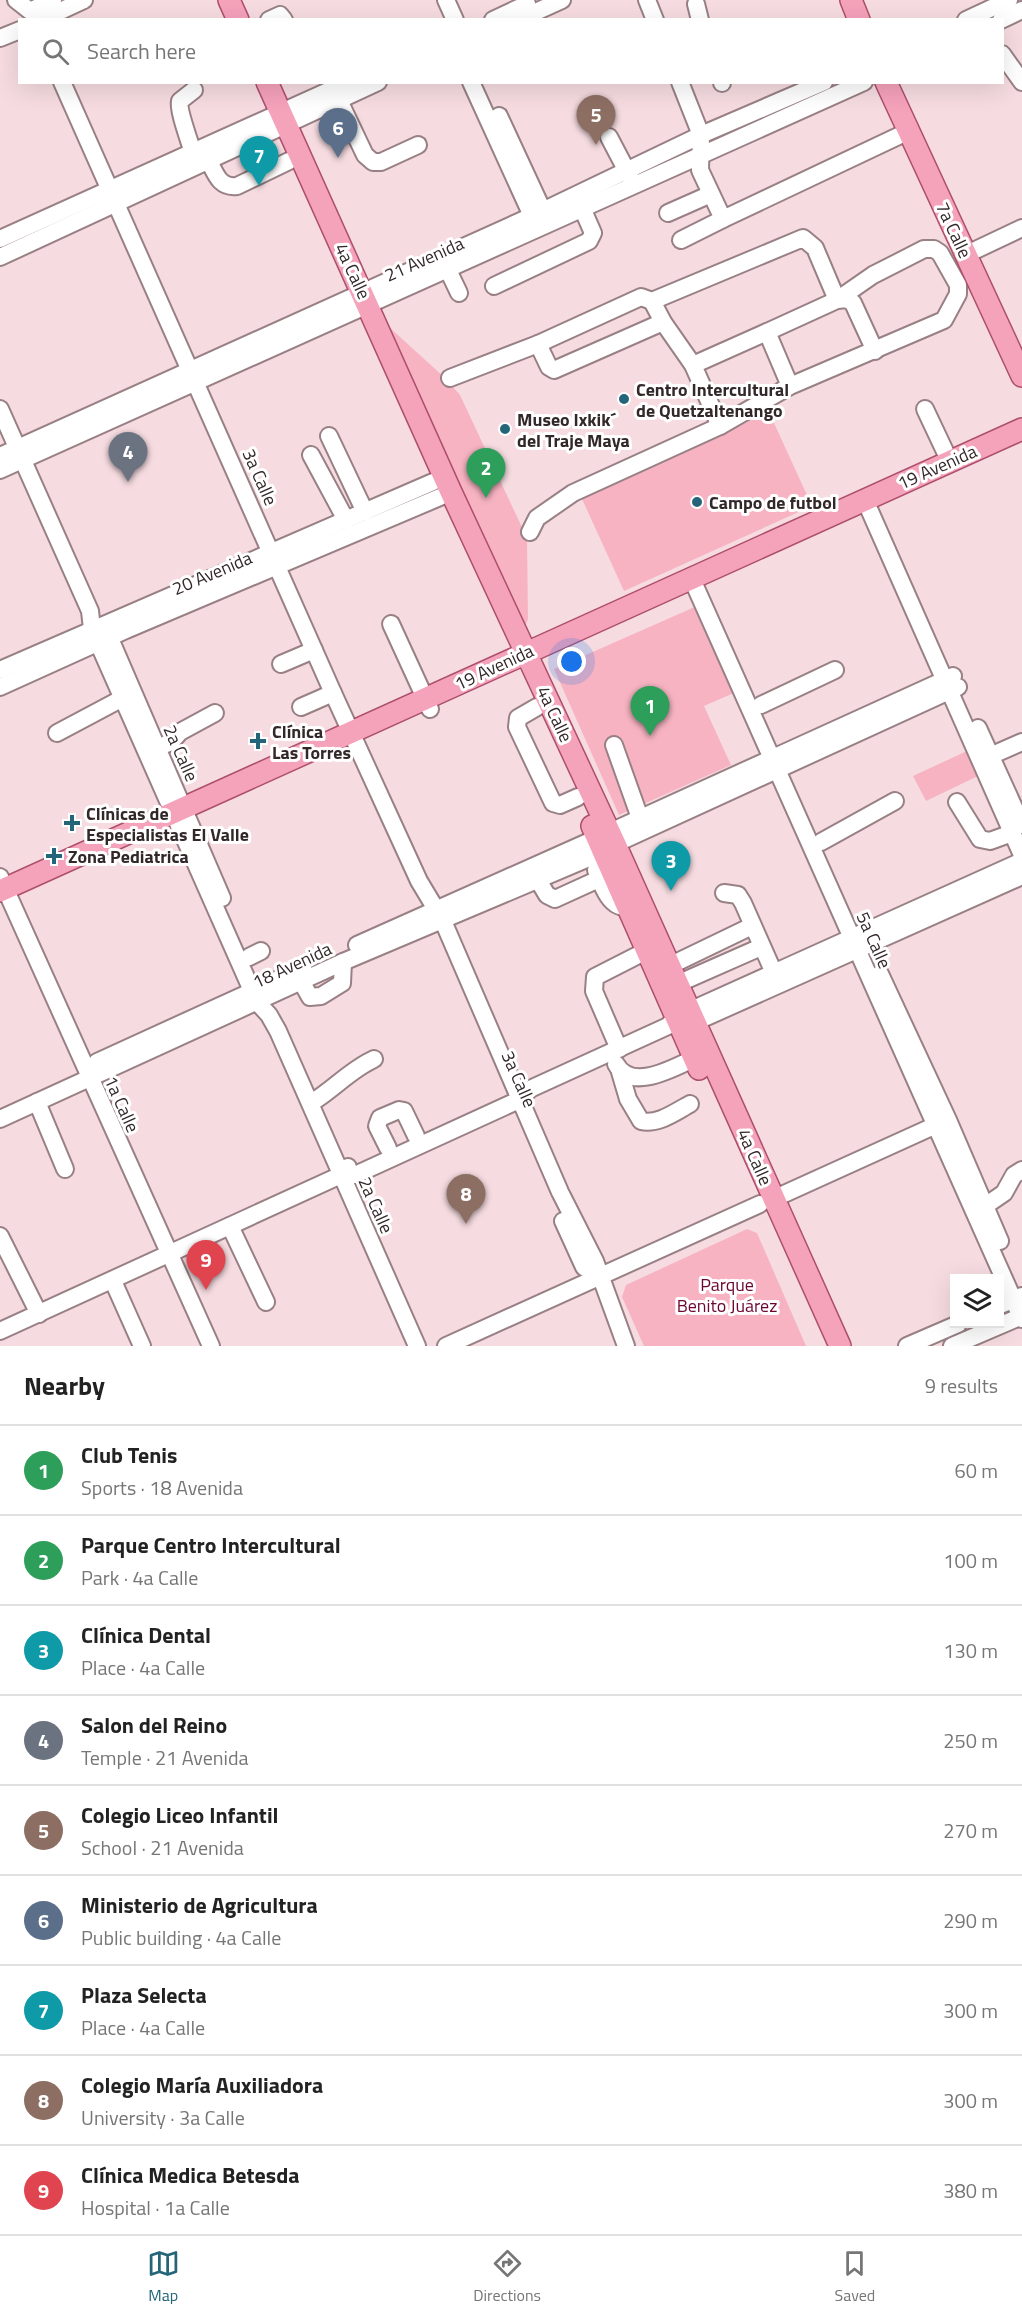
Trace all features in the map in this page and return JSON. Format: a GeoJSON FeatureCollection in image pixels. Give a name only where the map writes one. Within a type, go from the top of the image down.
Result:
{"type":"FeatureCollection","features":[{"type":"Feature","properties":{"kind":"main road"},"geometry":{"type":"LineString","coordinates":[[217,0],[225,18]]}},
{"type":"Feature","properties":{"kind":"main road"},"geometry":{"type":"LineString","coordinates":[[229,0],[237,18]]}},
{"type":"Feature","properties":{"kind":"main road"},"geometry":{"type":"LineString","coordinates":[[851,0],[858,18]]}},
{"type":"Feature","properties":{"kind":"main road","name":"4a Calle"},"geometry":{"type":"LineString","coordinates":[[255,84],[278,122],[360,302],[437,490],[523,660],[537,707],[578,797],[673,975],[682,1021],[694,1058],[840,1346]]}},
{"type":"Feature","properties":{"kind":"main road","name":"4a Calle"},"geometry":{"type":"LineString","coordinates":[[268,84],[289,161],[445,477],[603,844],[606,876],[627,907],[767,1202],[825,1346]]}},
{"type":"Feature","properties":{"kind":"main road","name":"7a Calle"},"geometry":{"type":"LineString","coordinates":[[887,84],[1022,376]]}},
{"type":"Feature","properties":{"kind":"main road","name":"19 Avenida"},"geometry":{"type":"LineString","coordinates":[[872,504],[950,462],[1022,429]]}},
{"type":"Feature","properties":{"kind":"main road","name":"19 Avenida"},"geometry":{"type":"LineString","coordinates":[[3,891],[180,815],[872,504],[1022,445]]}},
{"type":"Feature","properties":{"kind":"street"},"geometry":{"type":"LineString","coordinates":[[16,0],[32,13]]}},
{"type":"Feature","properties":{"kind":"street"},"geometry":{"type":"LineString","coordinates":[[32,13],[53,0]]}},
{"type":"Feature","properties":{"kind":"street"},"geometry":{"type":"LineString","coordinates":[[32,13],[84,0]]}},
{"type":"Feature","properties":{"kind":"street"},"geometry":{"type":"LineString","coordinates":[[434,0],[442,18]]}},
{"type":"Feature","properties":{"kind":"street"},"geometry":{"type":"LineString","coordinates":[[446,0],[454,18]]}},
{"type":"Feature","properties":{"kind":"street"},"geometry":{"type":"LineString","coordinates":[[497,18],[536,0]]}},
{"type":"Feature","properties":{"kind":"street"},"geometry":{"type":"LineString","coordinates":[[522,18],[562,0]]}},
{"type":"Feature","properties":{"kind":"street"},"geometry":{"type":"LineString","coordinates":[[647,0],[654,18]]}},
{"type":"Feature","properties":{"kind":"street"},"geometry":{"type":"LineString","coordinates":[[970,18],[1009,0]]}},
{"type":"Feature","properties":{"kind":"street"},"geometry":{"type":"LineString","coordinates":[[1004,19],[1022,10]]}},
{"type":"Feature","properties":{"kind":"street"},"geometry":{"type":"LineString","coordinates":[[0,38],[18,31]]}},
{"type":"Feature","properties":{"kind":"street"},"geometry":{"type":"LineString","coordinates":[[1004,57],[1022,82]]}},
{"type":"Feature","properties":{"kind":"street","name":"3a Calle"},"geometry":{"type":"LineString","coordinates":[[63,84],[478,1019],[515,1095],[555,1194],[595,1261],[598,1277],[626,1346]]}},
{"type":"Feature","properties":{"kind":"street"},"geometry":{"type":"LineString","coordinates":[[0,239],[114,197],[200,161],[338,89],[367,84]]}},
{"type":"Feature","properties":{"kind":"street"},"geometry":{"type":"LineString","coordinates":[[472,84],[537,213]]}},
{"type":"Feature","properties":{"kind":"street"},"geometry":{"type":"LineString","coordinates":[[485,84],[537,213]]}},
{"type":"Feature","properties":{"kind":"street"},"geometry":{"type":"LineString","coordinates":[[681,84],[701,135],[702,154],[699,166],[723,219]]}},
{"type":"Feature","properties":{"kind":"street","name":"21 Avenida"},"geometry":{"type":"LineString","coordinates":[[360,302],[448,270],[630,178],[701,135],[819,84]]}},
{"type":"Feature","properties":{"kind":"street","name":"21 Avenida"},"geometry":{"type":"LineString","coordinates":[[630,178],[702,154],[860,84]]}},
{"type":"Feature","properties":{"kind":"street"},"geometry":{"type":"LineString","coordinates":[[338,89],[365,155],[373,162],[381,162],[418,145]]}},
{"type":"Feature","properties":{"kind":"street"},"geometry":{"type":"LineString","coordinates":[[194,90],[184,96],[178,107],[200,161],[222,184],[229,187],[237,186],[289,161]]}},
{"type":"Feature","properties":{"kind":"street"},"geometry":{"type":"LineString","coordinates":[[681,240],[909,131]]}},
{"type":"Feature","properties":{"kind":"street"},"geometry":{"type":"LineString","coordinates":[[609,137],[630,178]]}},
{"type":"Feature","properties":{"kind":"street"},"geometry":{"type":"LineString","coordinates":[[668,213],[711,194]]}},
{"type":"Feature","properties":{"kind":"street"},"geometry":{"type":"LineString","coordinates":[[0,257],[114,197]]}},
{"type":"Feature","properties":{"kind":"street"},"geometry":{"type":"LineString","coordinates":[[494,286],[589,242],[593,233],[580,202]]}},
{"type":"Feature","properties":{"kind":"street","name":"21 Avenida"},"geometry":{"type":"LineString","coordinates":[[0,470],[20,454],[360,302],[537,213],[580,202]]}},
{"type":"Feature","properties":{"kind":"street"},"geometry":{"type":"LineString","coordinates":[[967,258],[1022,228]]}},
{"type":"Feature","properties":{"kind":"street"},"geometry":{"type":"LineString","coordinates":[[967,258],[1022,236]]}},
{"type":"Feature","properties":{"kind":"street"},"geometry":{"type":"LineString","coordinates":[[652,301],[803,238],[815,248],[837,300]]}},
{"type":"Feature","properties":{"kind":"street"},"geometry":{"type":"LineString","coordinates":[[530,532],[537,518],[573,493],[720,426],[790,386],[944,320],[958,294],[958,285],[940,253],[934,249],[924,249],[873,275],[837,300],[693,364]]}},
{"type":"Feature","properties":{"kind":"street"},"geometry":{"type":"LineString","coordinates":[[448,270],[459,293]]}},
{"type":"Feature","properties":{"kind":"street"},"geometry":{"type":"LineString","coordinates":[[450,378],[538,344],[641,297],[652,301],[663,322],[693,364],[720,426]]}},
{"type":"Feature","properties":{"kind":"street"},"geometry":{"type":"LineString","coordinates":[[837,300],[847,299],[853,303],[876,351]]}},
{"type":"Feature","properties":{"kind":"street"},"geometry":{"type":"LineString","coordinates":[[538,344],[549,367],[554,370],[663,322]]}},
{"type":"Feature","properties":{"kind":"street"},"geometry":{"type":"LineString","coordinates":[[766,332],[790,386]]}},
{"type":"Feature","properties":{"kind":"street","name":"2a Calle"},"geometry":{"type":"LineString","coordinates":[[0,409],[90,611],[157,748],[180,815],[204,840],[255,954],[260,994]]}},
{"type":"Feature","properties":{"kind":"street"},"geometry":{"type":"LineString","coordinates":[[925,409],[950,462]]}},
{"type":"Feature","properties":{"kind":"street"},"geometry":{"type":"LineString","coordinates":[[329,436],[365,512]]}},
{"type":"Feature","properties":{"kind":"street","name":"21 Avenida"},"geometry":{"type":"LineString","coordinates":[[0,456],[20,454]]}},
{"type":"Feature","properties":{"kind":"street"},"geometry":{"type":"LineString","coordinates":[[311,455],[346,520]]}},
{"type":"Feature","properties":{"kind":"street","name":"20 Avenida"},"geometry":{"type":"LineString","coordinates":[[275,558],[365,512],[437,490]]}},
{"type":"Feature","properties":{"kind":"street","name":"20 Avenida"},"geometry":{"type":"LineString","coordinates":[[0,670],[101,633],[437,490]]}},
{"type":"Feature","properties":{"kind":"street"},"geometry":{"type":"LineString","coordinates":[[872,504],[1017,829],[1022,855]]}},
{"type":"Feature","properties":{"kind":"street","name":"5a Calle"},"geometry":{"type":"LineString","coordinates":[[698,582],[761,705],[779,762],[821,842],[860,942]]}},
{"type":"Feature","properties":{"kind":"street","name":"5a Calle"},"geometry":{"type":"LineString","coordinates":[[698,582],[942,1123],[1022,1317]]}},
{"type":"Feature","properties":{"kind":"street"},"geometry":{"type":"LineString","coordinates":[[392,624],[428,704]]}},
{"type":"Feature","properties":{"kind":"street","name":"20 Avenida"},"geometry":{"type":"LineString","coordinates":[[0,687],[101,633]]}},
{"type":"Feature","properties":{"kind":"street","name":"2a Calle"},"geometry":{"type":"LineString","coordinates":[[101,633],[121,699],[180,815],[311,1103],[417,1346]]}},
{"type":"Feature","properties":{"kind":"street"},"geometry":{"type":"LineString","coordinates":[[281,664],[314,650]]}},
{"type":"Feature","properties":{"kind":"street"},"geometry":{"type":"LineString","coordinates":[[761,705],[835,670]]}},
{"type":"Feature","properties":{"kind":"street","name":"18 Avenida"},"geometry":{"type":"LineString","coordinates":[[0,1107],[87,1073],[260,994],[603,844],[951,683]]}},
{"type":"Feature","properties":{"kind":"street"},"geometry":{"type":"LineString","coordinates":[[300,707],[333,693]]}},
{"type":"Feature","properties":{"kind":"street"},"geometry":{"type":"LineString","coordinates":[[57,733],[121,699]]}},
{"type":"Feature","properties":{"kind":"street"},"geometry":{"type":"LineString","coordinates":[[157,748],[171,742],[180,732],[215,713]]}},
{"type":"Feature","properties":{"kind":"street"},"geometry":{"type":"LineString","coordinates":[[986,758],[1022,742]]}},
{"type":"Feature","properties":{"kind":"street"},"geometry":{"type":"LineString","coordinates":[[614,745],[640,818]]}},
{"type":"Feature","properties":{"kind":"street","name":"18 Avenida"},"geometry":{"type":"LineString","coordinates":[[260,994],[301,981],[435,918],[538,880],[603,844],[640,818],[779,762]]}},
{"type":"Feature","properties":{"kind":"street"},"geometry":{"type":"LineString","coordinates":[[821,842],[895,801]]}},
{"type":"Feature","properties":{"kind":"street"},"geometry":{"type":"LineString","coordinates":[[957,802],[980,839],[990,841],[1017,829]]}},
{"type":"Feature","properties":{"kind":"street"},"geometry":{"type":"LineString","coordinates":[[682,1021],[774,973],[860,942],[1022,861]]}},
{"type":"Feature","properties":{"kind":"street"},"geometry":{"type":"LineString","coordinates":[[538,880],[547,895],[555,899],[606,876]]}},
{"type":"Feature","properties":{"kind":"street"},"geometry":{"type":"LineString","coordinates":[[0,1331],[113,1281],[341,1174],[350,1165],[388,1148],[515,1095],[860,942],[1022,876]]}},
{"type":"Feature","properties":{"kind":"street","name":"1a Calle"},"geometry":{"type":"LineString","coordinates":[[3,891],[211,1346]]}},
{"type":"Feature","properties":{"kind":"street"},"geometry":{"type":"LineString","coordinates":[[724,893],[738,895],[774,973]]}},
{"type":"Feature","properties":{"kind":"street"},"geometry":{"type":"LineString","coordinates":[[673,975],[752,926]]}},
{"type":"Feature","properties":{"kind":"street"},"geometry":{"type":"LineString","coordinates":[[673,975],[761,946]]}},
{"type":"Feature","properties":{"kind":"street"},"geometry":{"type":"LineString","coordinates":[[646,951],[596,977],[594,991],[615,1051],[628,1099],[641,1121],[649,1123],[659,1120],[690,1104]]}},
{"type":"Feature","properties":{"kind":"street"},"geometry":{"type":"LineString","coordinates":[[620,1072],[637,1077],[651,1076],[694,1058]]}},
{"type":"Feature","properties":{"kind":"street"},"geometry":{"type":"LineString","coordinates":[[311,1103],[342,1083],[354,1070],[374,1059]]}},
{"type":"Feature","properties":{"kind":"street","name":"18 Avenida"},"geometry":{"type":"LineString","coordinates":[[0,1119],[37,1102],[87,1073]]}},
{"type":"Feature","properties":{"kind":"street"},"geometry":{"type":"LineString","coordinates":[[341,1174],[355,1175],[515,1095]]}},
{"type":"Feature","properties":{"kind":"street"},"geometry":{"type":"LineString","coordinates":[[37,1102],[65,1169]]}},
{"type":"Feature","properties":{"kind":"street"},"geometry":{"type":"LineString","coordinates":[[388,1148],[377,1126],[380,1118],[399,1110],[404,1111],[416,1136]]}},
{"type":"Feature","properties":{"kind":"street"},"geometry":{"type":"LineString","coordinates":[[446,1346],[942,1123]]}},
{"type":"Feature","properties":{"kind":"street","name":"5a Calle"},"geometry":{"type":"LineString","coordinates":[[942,1123],[985,1206],[1014,1298]]}},
{"type":"Feature","properties":{"kind":"street"},"geometry":{"type":"LineString","coordinates":[[985,1206],[1004,1193],[1014,1175],[1022,1170]]}},
{"type":"Feature","properties":{"kind":"street"},"geometry":{"type":"LineString","coordinates":[[230,1226],[266,1302]]}},
{"type":"Feature","properties":{"kind":"street"},"geometry":{"type":"LineString","coordinates":[[0,1236],[39,1314]]}},
{"type":"Feature","properties":{"kind":"street"},"geometry":{"type":"LineString","coordinates":[[113,1281],[141,1346]]}},
{"type":"Feature","properties":{"kind":"street"},"geometry":{"type":"LineString","coordinates":[[952,1346],[1022,1317]]}},
{"type":"Feature","properties":{"kind":"street"},"geometry":{"type":"LineString","coordinates":[[907,1346],[950,1327]]}},
{"type":"Feature","properties":{"kind":"green space"},"geometry":{"type":"Polygon","coordinates":[[[389,327],[444,377],[460,395],[527,538],[528,619],[526,624],[523,624],[445,457],[389,327]]]}},
{"type":"Feature","properties":{"kind":"green space","name":"Campo de futbol"},"geometry":{"type":"Polygon","coordinates":[[[769,412],[812,506],[624,591],[582,499],[769,412]]]}},
{"type":"Feature","properties":{"kind":"green space"},"geometry":{"type":"Polygon","coordinates":[[[697,606],[736,692],[704,706],[731,765],[619,815],[554,669],[697,606]]]}},
{"type":"Feature","properties":{"kind":"green space"},"geometry":{"type":"Polygon","coordinates":[[[967,751],[978,776],[926,801],[913,776],[967,751]]]}},
{"type":"Feature","properties":{"kind":"green space","name":"Parque Benito Juárez"},"geometry":{"type":"Polygon","coordinates":[[[747,1229],[757,1233],[806,1346],[644,1346],[622,1297],[626,1285],[747,1229]]]}},
{"type":"Feature","properties":{"kind":"place","name":"Colegio Liceo Infantil"},"geometry":{"type":"Point","coordinates":[596,145]}},
{"type":"Feature","properties":{"kind":"place","name":"Ministerio de Agricultura"},"geometry":{"type":"Point","coordinates":[338,158]}},
{"type":"Feature","properties":{"kind":"place","name":"Plaza Selecta"},"geometry":{"type":"Point","coordinates":[259,186]}},
{"type":"Feature","properties":{"kind":"place","name":"Centro Intercultural de Quetzaltenango"},"geometry":{"type":"Point","coordinates":[624,399]}},
{"type":"Feature","properties":{"kind":"place","name":"Museo Ixkik´ del Traje Maya"},"geometry":{"type":"Point","coordinates":[505,429]}},
{"type":"Feature","properties":{"kind":"place","name":"Salon del Reino"},"geometry":{"type":"Point","coordinates":[128,482]}},
{"type":"Feature","properties":{"kind":"place","name":"Parque Centro Intercultural"},"geometry":{"type":"Point","coordinates":[486,498]}},
{"type":"Feature","properties":{"kind":"place","name":"Campo de futbol"},"geometry":{"type":"Point","coordinates":[697,502]}},
{"type":"Feature","properties":{"kind":"place","name":"Club Tenis"},"geometry":{"type":"Point","coordinates":[650,736]}},
{"type":"Feature","properties":{"kind":"place","name":"Clínica Las Torres"},"geometry":{"type":"Point","coordinates":[258,741]}},
{"type":"Feature","properties":{"kind":"place","name":"Clínicas de Especialistas El Valle"},"geometry":{"type":"Point","coordinates":[72,823]}},
{"type":"Feature","properties":{"kind":"place","name":"Zona Pediatrica"},"geometry":{"type":"Point","coordinates":[54,856]}},
{"type":"Feature","properties":{"kind":"place","name":"Clínica Dental"},"geometry":{"type":"Point","coordinates":[671,891]}},
{"type":"Feature","properties":{"kind":"place","name":"Colegio María Auxiliadora"},"geometry":{"type":"Point","coordinates":[466,1224]}},
{"type":"Feature","properties":{"kind":"place","name":"Clínica Medica Betesda"},"geometry":{"type":"Point","coordinates":[206,1290]}}]}
